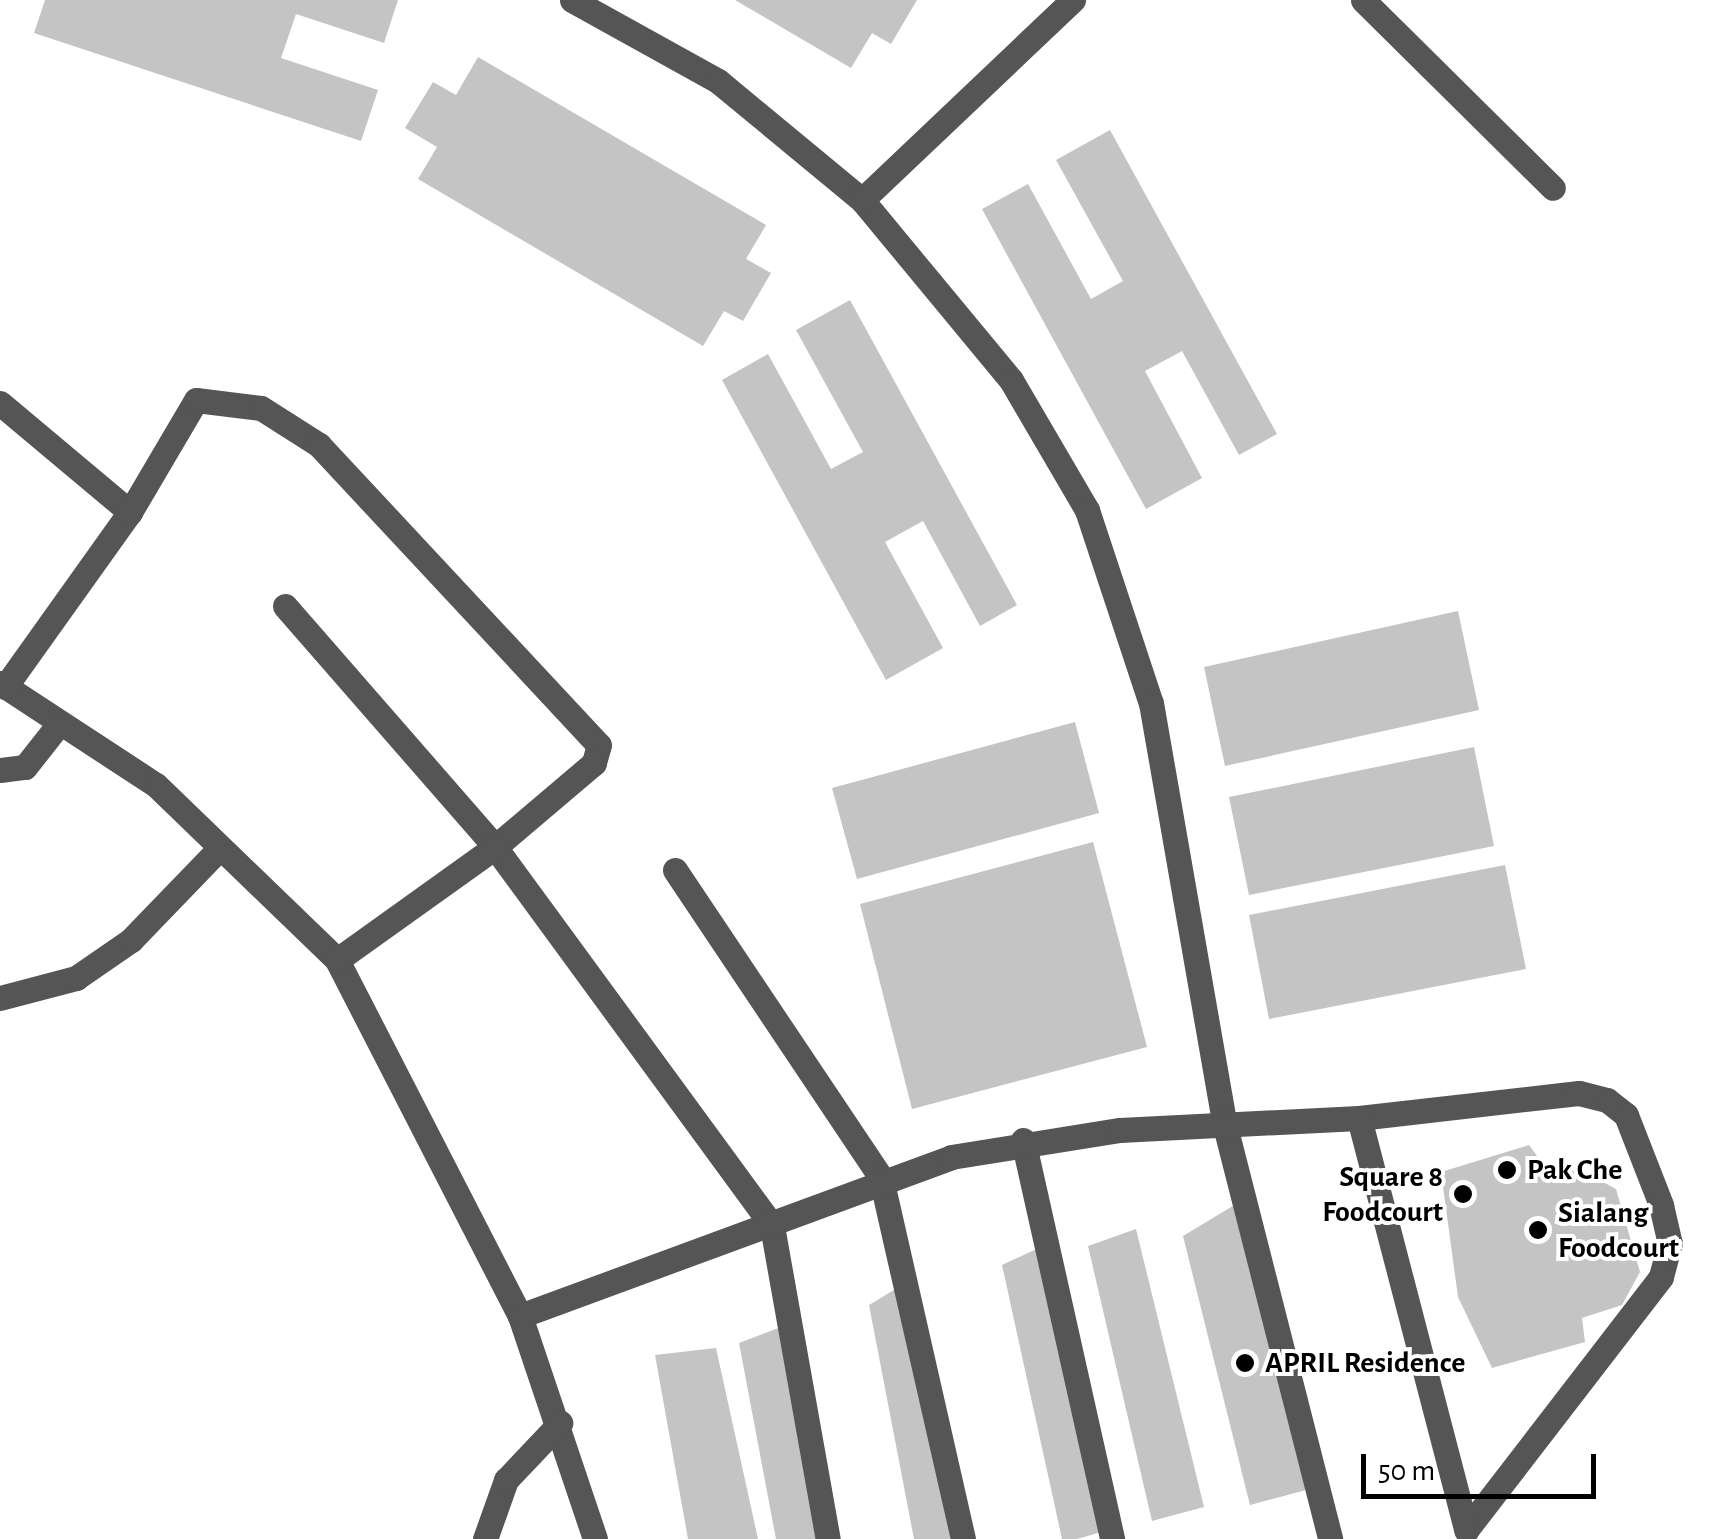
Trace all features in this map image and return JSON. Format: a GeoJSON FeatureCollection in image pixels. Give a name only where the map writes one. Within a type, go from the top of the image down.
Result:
{"type":"FeatureCollection","features":[{"type":"Feature","properties":{"kind":"street"},"geometry":{"type":"LineString","coordinates":[[572,0],[718,81],[862,200],[1011,380],[1115,579],[1151,703],[1224,1122],[1330,1539]]}},
{"type":"Feature","properties":{"kind":"street"},"geometry":{"type":"LineString","coordinates":[[862,200],[1074,0]]}},
{"type":"Feature","properties":{"kind":"street"},"geometry":{"type":"LineString","coordinates":[[1363,0],[1552,188]]}},
{"type":"Feature","properties":{"kind":"street"},"geometry":{"type":"LineString","coordinates":[[337,960],[495,847],[594,763],[596,734],[319,445],[261,408],[196,400],[130,512],[2,685],[156,785],[337,960],[520,1316],[560,1424],[595,1539]]}},
{"type":"Feature","properties":{"kind":"street"},"geometry":{"type":"LineString","coordinates":[[0,403],[130,512]]}},
{"type":"Feature","properties":{"kind":"street"},"geometry":{"type":"LineString","coordinates":[[285,606],[495,847],[772,1226],[828,1539]]}},
{"type":"Feature","properties":{"kind":"street"},"geometry":{"type":"LineString","coordinates":[[0,770],[25,767],[59,724]]}},
{"type":"Feature","properties":{"kind":"street"},"geometry":{"type":"LineString","coordinates":[[0,998],[76,978],[131,940],[219,849]]}},
{"type":"Feature","properties":{"kind":"street"},"geometry":{"type":"LineString","coordinates":[[676,870],[881,1178],[964,1539]]}},
{"type":"Feature","properties":{"kind":"street"},"geometry":{"type":"LineString","coordinates":[[520,1316],[772,1226],[881,1178],[1023,1140],[1224,1122],[1360,1118],[1579,1093],[1607,1100],[1626,1115],[1660,1205],[1670,1243],[1660,1277],[1468,1536]]}},
{"type":"Feature","properties":{"kind":"street"},"geometry":{"type":"LineString","coordinates":[[1360,1118],[1468,1536]]}},
{"type":"Feature","properties":{"kind":"street"},"geometry":{"type":"LineString","coordinates":[[1023,1140],[1112,1539]]}},
{"type":"Feature","properties":{"kind":"street"},"geometry":{"type":"LineString","coordinates":[[485,1539],[506,1480],[560,1424]]}},
{"type":"Feature","properties":{"kind":"building"},"geometry":{"type":"Polygon","coordinates":[[[45,0],[398,0],[384,43],[296,14],[281,58],[378,90],[361,141],[34,33],[45,0]]]}},
{"type":"Feature","properties":{"kind":"building"},"geometry":{"type":"Polygon","coordinates":[[[735,0],[917,0],[891,44],[872,33],[851,68],[735,0]]]}},
{"type":"Feature","properties":{"kind":"building"},"geometry":{"type":"Polygon","coordinates":[[[478,57],[766,225],[746,259],[771,273],[743,321],[724,311],[703,346],[418,179],[437,147],[405,128],[433,82],[456,95],[478,57]]]}},
{"type":"Feature","properties":{"kind":"building"},"geometry":{"type":"Polygon","coordinates":[[[1110,130],[1277,434],[1239,455],[1182,351],[1145,371],[1202,478],[1146,509],[982,209],[1028,184],[1091,299],[1123,281],[1056,160],[1110,130]]]}},
{"type":"Feature","properties":{"kind":"building"},"geometry":{"type":"Polygon","coordinates":[[[850,300],[1017,605],[980,626],[923,521],[885,542],[943,648],[886,680],[722,380],[768,354],[831,469],[863,452],[796,330],[850,300]]]}},
{"type":"Feature","properties":{"kind":"building"},"geometry":{"type":"Polygon","coordinates":[[[1458,611],[1479,710],[1225,766],[1204,667],[1458,611]]]}},
{"type":"Feature","properties":{"kind":"building"},"geometry":{"type":"Polygon","coordinates":[[[1075,722],[1099,813],[857,879],[832,788],[1075,722]]]}},
{"type":"Feature","properties":{"kind":"building"},"geometry":{"type":"Polygon","coordinates":[[[1474,747],[1494,846],[1249,895],[1229,797],[1474,747]]]}},
{"type":"Feature","properties":{"kind":"building"},"geometry":{"type":"Polygon","coordinates":[[[1093,842],[1147,1047],[912,1109],[860,904],[1093,842]]]}},
{"type":"Feature","properties":{"kind":"building"},"geometry":{"type":"Polygon","coordinates":[[[1505,865],[1526,969],[1269,1019],[1249,915],[1505,865]]]}},
{"type":"Feature","properties":{"kind":"building","name":"Sialang Foodcourt"},"geometry":{"type":"Polygon","coordinates":[[[1529,1145],[1549,1172],[1581,1170],[1616,1189],[1640,1272],[1622,1305],[1582,1318],[1585,1342],[1492,1368],[1458,1297],[1441,1172],[1529,1145]]]}},
{"type":"Feature","properties":{"kind":"building","name":"APRIL Residence"},"geometry":{"type":"Polygon","coordinates":[[[1236,1204],[1306,1490],[1250,1505],[1183,1236],[1236,1204]]]}},
{"type":"Feature","properties":{"kind":"building","name":"APRIL Residence"},"geometry":{"type":"Polygon","coordinates":[[[1136,1229],[1204,1507],[1152,1521],[1088,1246],[1136,1229]]]}},
{"type":"Feature","properties":{"kind":"building"},"geometry":{"type":"Polygon","coordinates":[[[1041,1247],[1105,1531],[1077,1539],[1062,1539],[1002,1265],[1041,1247]]]}},
{"type":"Feature","properties":{"kind":"building"},"geometry":{"type":"Polygon","coordinates":[[[899,1287],[957,1539],[914,1539],[869,1305],[899,1287]]]}},
{"type":"Feature","properties":{"kind":"building"},"geometry":{"type":"Polygon","coordinates":[[[781,1327],[823,1539],[776,1539],[739,1343],[781,1327]]]}},
{"type":"Feature","properties":{"kind":"building"},"geometry":{"type":"Polygon","coordinates":[[[716,1348],[758,1539],[688,1539],[655,1355],[716,1348]]]}},
{"type":"Feature","properties":{"kind":"place","name":"Pak Che"},"geometry":{"type":"Point","coordinates":[1507,1170]}},
{"type":"Feature","properties":{"kind":"place","name":"Square 8 Foodcourt"},"geometry":{"type":"Point","coordinates":[1463,1194]}},
{"type":"Feature","properties":{"kind":"place","name":"Sialang Foodcourt"},"geometry":{"type":"Point","coordinates":[1538,1230]}},
{"type":"Feature","properties":{"kind":"place","name":"APRIL Residence"},"geometry":{"type":"Point","coordinates":[1245,1363]}}]}
